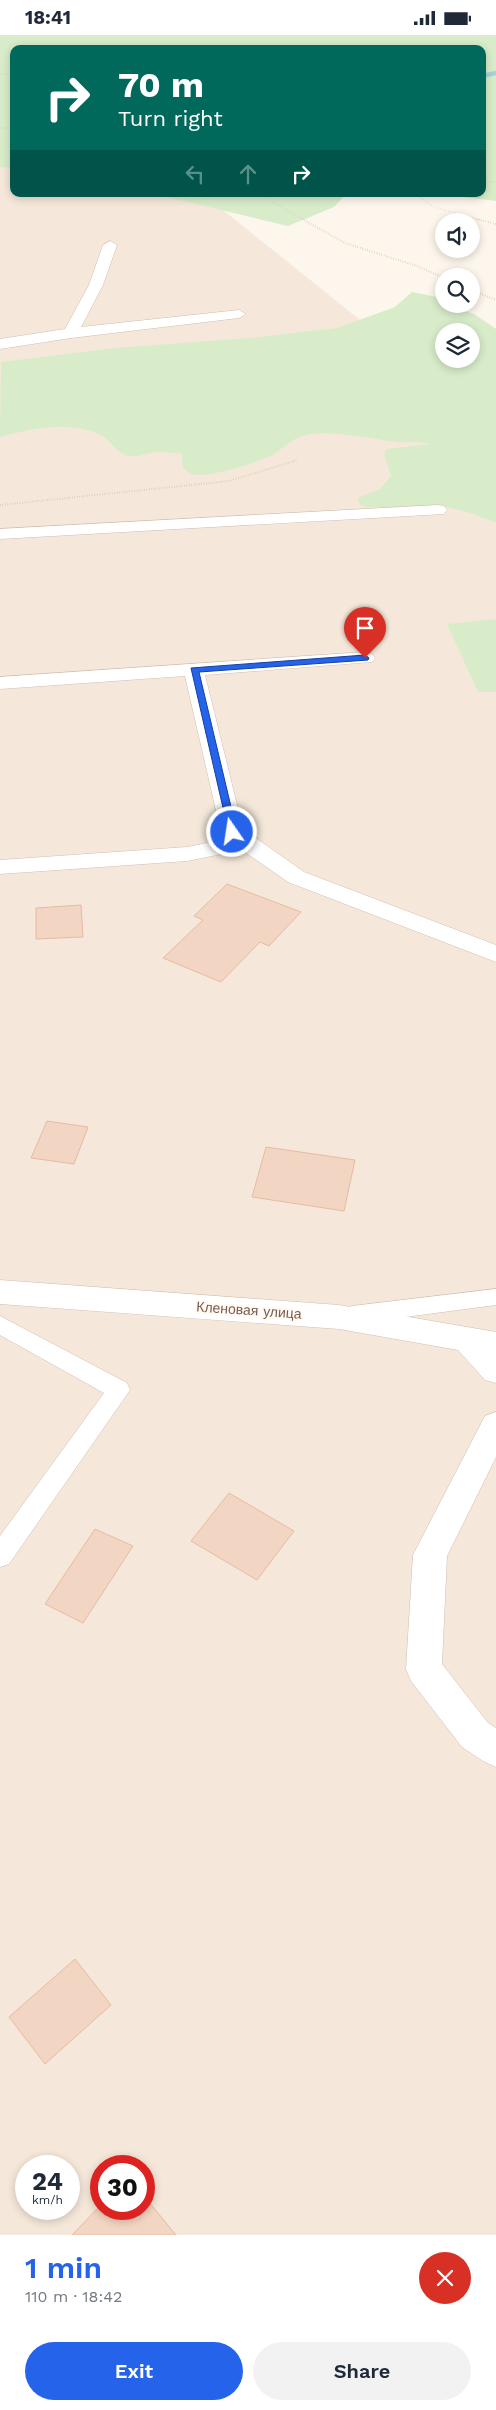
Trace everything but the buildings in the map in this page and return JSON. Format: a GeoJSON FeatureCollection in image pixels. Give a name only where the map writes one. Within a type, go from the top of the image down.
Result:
{"type":"FeatureCollection","features":[{"type":"Feature","properties":{"kind":"street"},"geometry":{"type":"LineString","coordinates":[[71,333],[96,285],[110,245]]}},
{"type":"Feature","properties":{"kind":"street"},"geometry":{"type":"LineString","coordinates":[[0,344],[71,333],[239,314]]}},
{"type":"Feature","properties":{"kind":"street"},"geometry":{"type":"LineString","coordinates":[[0,534],[438,510]]}},
{"type":"Feature","properties":{"kind":"street"},"geometry":{"type":"LineString","coordinates":[[0,683],[365,658]]}},
{"type":"Feature","properties":{"kind":"street"},"geometry":{"type":"LineString","coordinates":[[194,670],[232,832],[296,877],[496,954]]}},
{"type":"Feature","properties":{"kind":"street"},"geometry":{"type":"LineString","coordinates":[[0,867],[187,854],[246,842]]}},
{"type":"Feature","properties":{"kind":"street","name":"Кленовая улица"},"geometry":{"type":"LineString","coordinates":[[0,1292],[339,1317],[496,1344]]}},
{"type":"Feature","properties":{"kind":"street"},"geometry":{"type":"LineString","coordinates":[[467,1339],[496,1371]]}},
{"type":"Feature","properties":{"kind":"street"},"geometry":{"type":"LineString","coordinates":[[496,1425],[430,1555],[424,1669],[476,1735],[496,1749]]}},
{"type":"Feature","properties":{"kind":"lane"},"geometry":{"type":"LineString","coordinates":[[339,1317],[496,1297]]}},
{"type":"Feature","properties":{"kind":"lane"},"geometry":{"type":"LineString","coordinates":[[0,1325],[119,1390],[0,1556]]}},
{"type":"Feature","properties":{"kind":"path"},"geometry":{"type":"LineString","coordinates":[[264,197],[345,243],[417,266],[435,274]]}},
{"type":"Feature","properties":{"kind":"path"},"geometry":{"type":"LineString","coordinates":[[419,197],[434,207],[496,224]]}},
{"type":"Feature","properties":{"kind":"path"},"geometry":{"type":"LineString","coordinates":[[480,294],[496,300]]}},
{"type":"Feature","properties":{"kind":"path"},"geometry":{"type":"LineString","coordinates":[[0,505],[229,481],[298,460]]}},
{"type":"Feature","properties":{"kind":"shaded area"},"geometry":{"type":"Polygon","coordinates":[[[0,166],[10,167],[10,197],[207,197],[496,429],[496,2235],[0,2235],[0,166]]]}},
{"type":"Feature","properties":{"kind":"green space"},"geometry":{"type":"Polygon","coordinates":[[[0,35],[496,35],[496,201],[462,197],[486,197],[486,45],[10,45],[10,168],[0,167],[0,35]]]}},
{"type":"Feature","properties":{"kind":"green space"},"geometry":{"type":"Polygon","coordinates":[[[167,197],[343,197],[334,207],[288,226],[167,197]]]}},
{"type":"Feature","properties":{"kind":"green space"},"geometry":{"type":"Polygon","coordinates":[[[412,292],[435,297],[435,313],[471,313],[496,329],[496,523],[471,513],[446,507],[365,507],[359,504],[358,498],[380,489],[391,476],[384,453],[387,449],[429,444],[425,443],[399,442],[349,435],[309,434],[299,437],[274,454],[257,461],[233,469],[199,475],[183,468],[182,454],[159,452],[128,456],[120,452],[101,435],[89,430],[64,427],[38,428],[0,437],[1,362],[115,348],[249,338],[337,328],[395,307],[412,292]]]}},
{"type":"Feature","properties":{"kind":"green space"},"geometry":{"type":"Polygon","coordinates":[[[496,619],[496,692],[478,692],[447,624],[496,619]]]}},
{"type":"Feature","properties":{"kind":"waterway"},"geometry":{"type":"LineString","coordinates":[[486,75],[496,73]]}},
{"type":"Feature","properties":{"kind":"route"},"geometry":{"type":"LineString","coordinates":[[232,832],[194,670],[365,658]]}}]}
